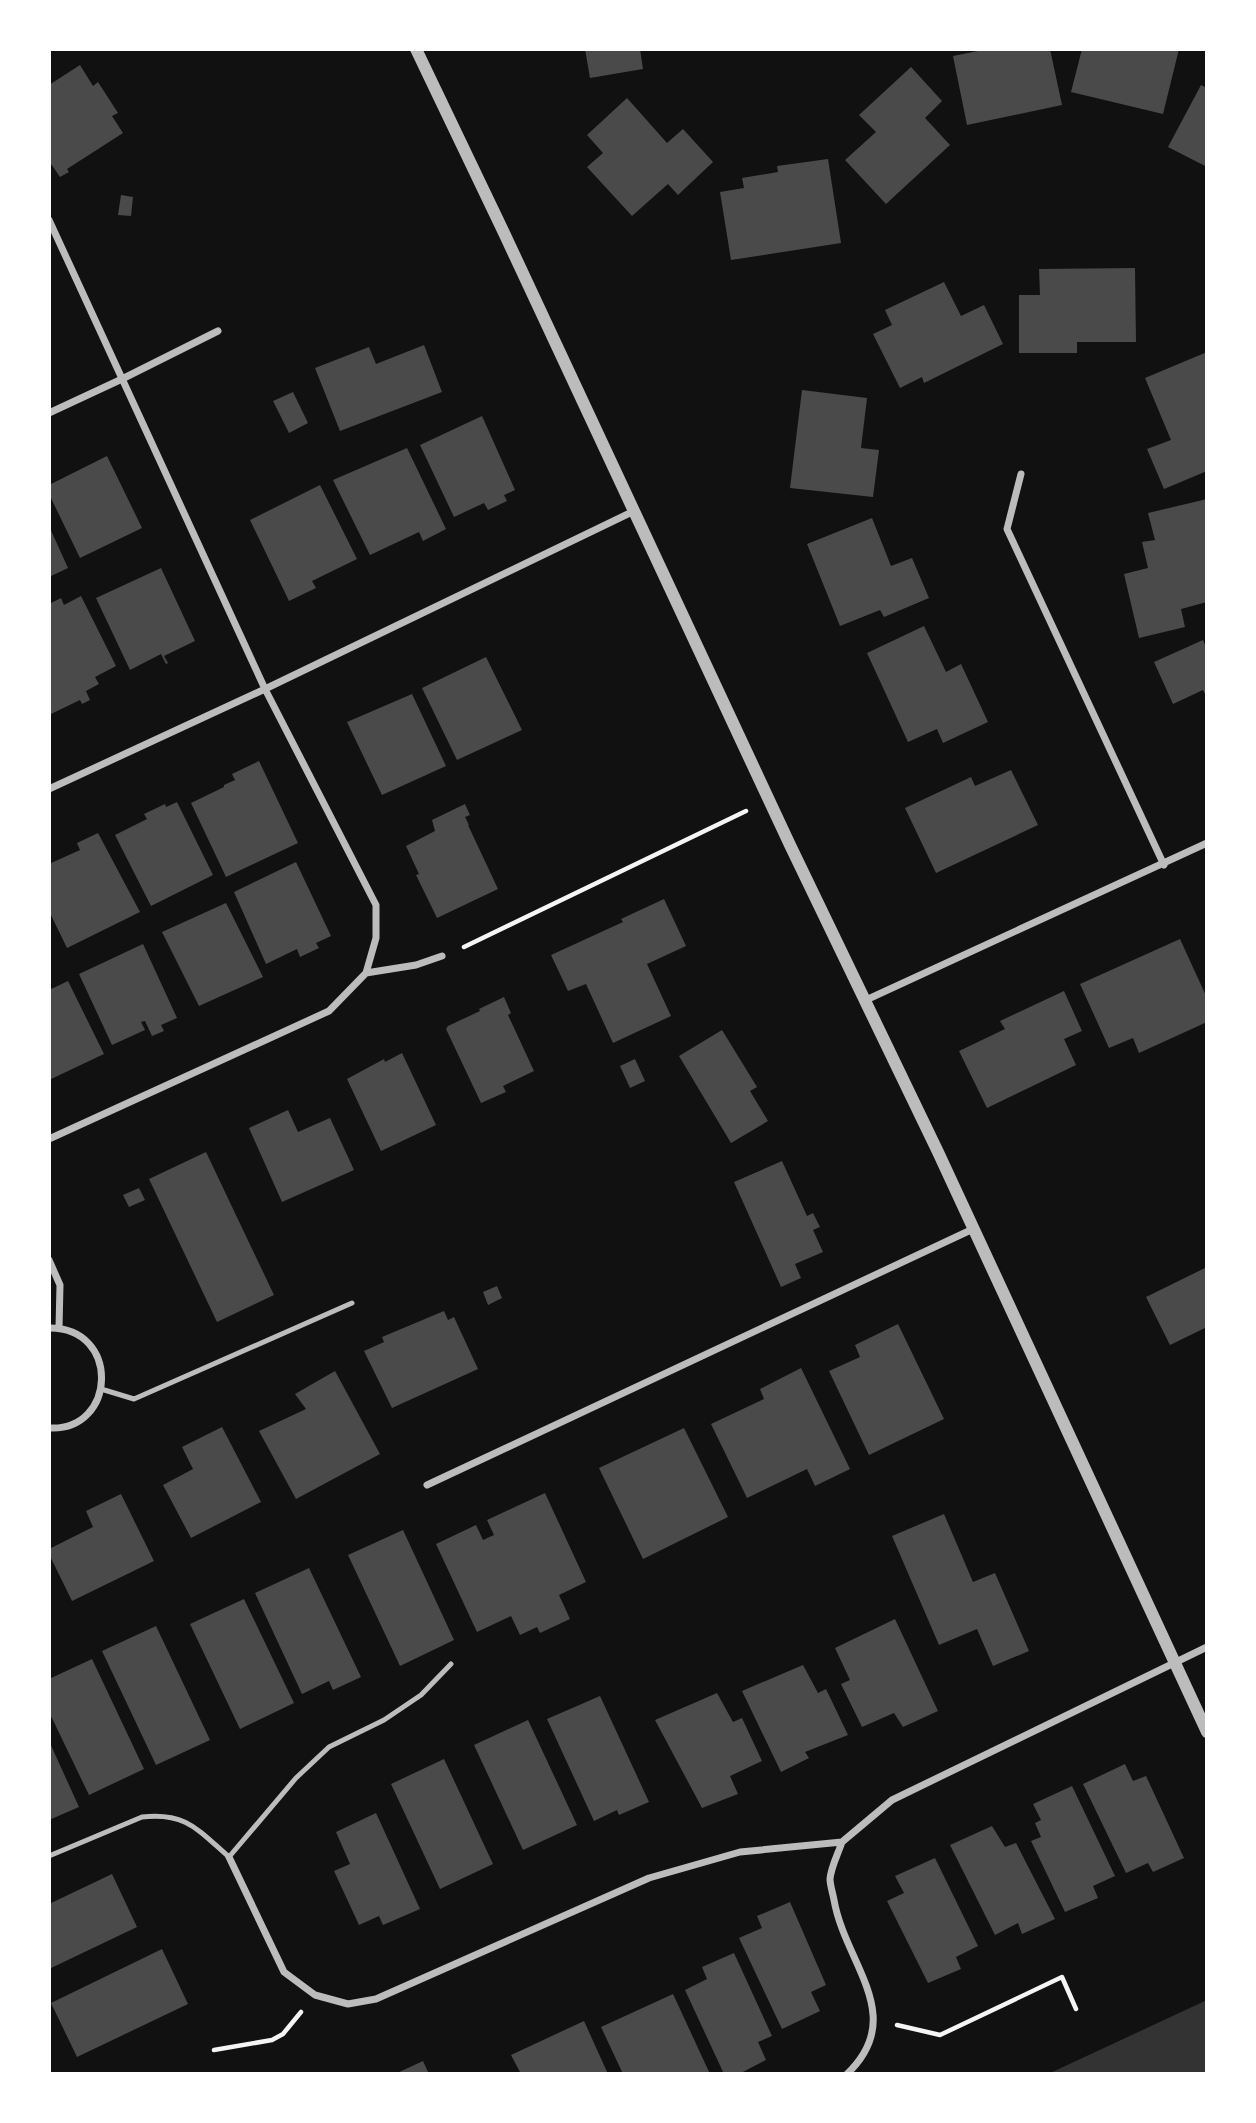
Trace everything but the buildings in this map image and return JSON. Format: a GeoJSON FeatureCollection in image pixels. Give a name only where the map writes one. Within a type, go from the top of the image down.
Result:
{"type":"FeatureCollection","features":[{"type":"Feature","properties":{"kind":"street"},"geometry":{"type":"LineString","coordinates":[[416,49],[769,800],[866,1000],[1207,1732]]}},
{"type":"Feature","properties":{"kind":"street"},"geometry":{"type":"LineString","coordinates":[[49,220],[265,689],[376,905],[376,938],[366,974],[329,1011],[49,1139]]}},
{"type":"Feature","properties":{"kind":"street"},"geometry":{"type":"LineString","coordinates":[[49,413],[218,331]]}},
{"type":"Feature","properties":{"kind":"street"},"geometry":{"type":"LineString","coordinates":[[1021,474],[1007,529],[1164,864]]}},
{"type":"Feature","properties":{"kind":"street"},"geometry":{"type":"LineString","coordinates":[[49,789],[265,689],[634,511]]}},
{"type":"Feature","properties":{"kind":"street"},"geometry":{"type":"LineString","coordinates":[[866,1000],[1207,843]]}},
{"type":"Feature","properties":{"kind":"street"},"geometry":{"type":"LineString","coordinates":[[366,974],[415,965],[442,956]]}},
{"type":"Feature","properties":{"kind":"street"},"geometry":{"type":"LineString","coordinates":[[427,1485],[973,1229]]}},
{"type":"Feature","properties":{"kind":"street"},"geometry":{"type":"LineString","coordinates":[[49,1260],[60,1284],[58,1328]]}},
{"type":"Feature","properties":{"kind":"street"},"geometry":{"type":"LineString","coordinates":[[49,1328],[75,1332],[88,1343],[98,1357],[103,1373],[95,1405],[84,1417],[69,1426],[49,1428]]}},
{"type":"Feature","properties":{"kind":"street"},"geometry":{"type":"LineString","coordinates":[[847,2074],[861,2060],[876,2020],[869,1991],[837,1920],[830,1880],[842,1842],[892,1800],[1207,1647]]}},
{"type":"Feature","properties":{"kind":"street"},"geometry":{"type":"LineString","coordinates":[[229,1857],[284,1972],[316,1995],[348,2004],[376,1999],[649,1878],[740,1852],[842,1842]]}},
{"type":"Feature","properties":{"kind":"lane"},"geometry":{"type":"LineString","coordinates":[[101,1389],[134,1399],[352,1303]]}},
{"type":"Feature","properties":{"kind":"lane"},"geometry":{"type":"LineString","coordinates":[[49,1856],[142,1817],[157,1815],[176,1817],[195,1827],[229,1857],[296,1778],[329,1747],[384,1720],[421,1695],[451,1664]]}},
{"type":"Feature","properties":{"kind":"path"},"geometry":{"type":"LineString","coordinates":[[442,956],[468,946],[769,800]]}},
{"type":"Feature","properties":{"kind":"path"},"geometry":{"type":"LineString","coordinates":[[876,2020],[940,2035],[1062,1976],[1076,2009]]}},
{"type":"Feature","properties":{"kind":"path"},"geometry":{"type":"LineString","coordinates":[[214,2050],[272,2040],[283,2034],[316,1995]]}},
{"type":"Feature","properties":{"kind":"shaded area"},"geometry":{"type":"Polygon","coordinates":[[[1207,2000],[1207,2074],[1048,2074],[1207,2000]]]}}]}
